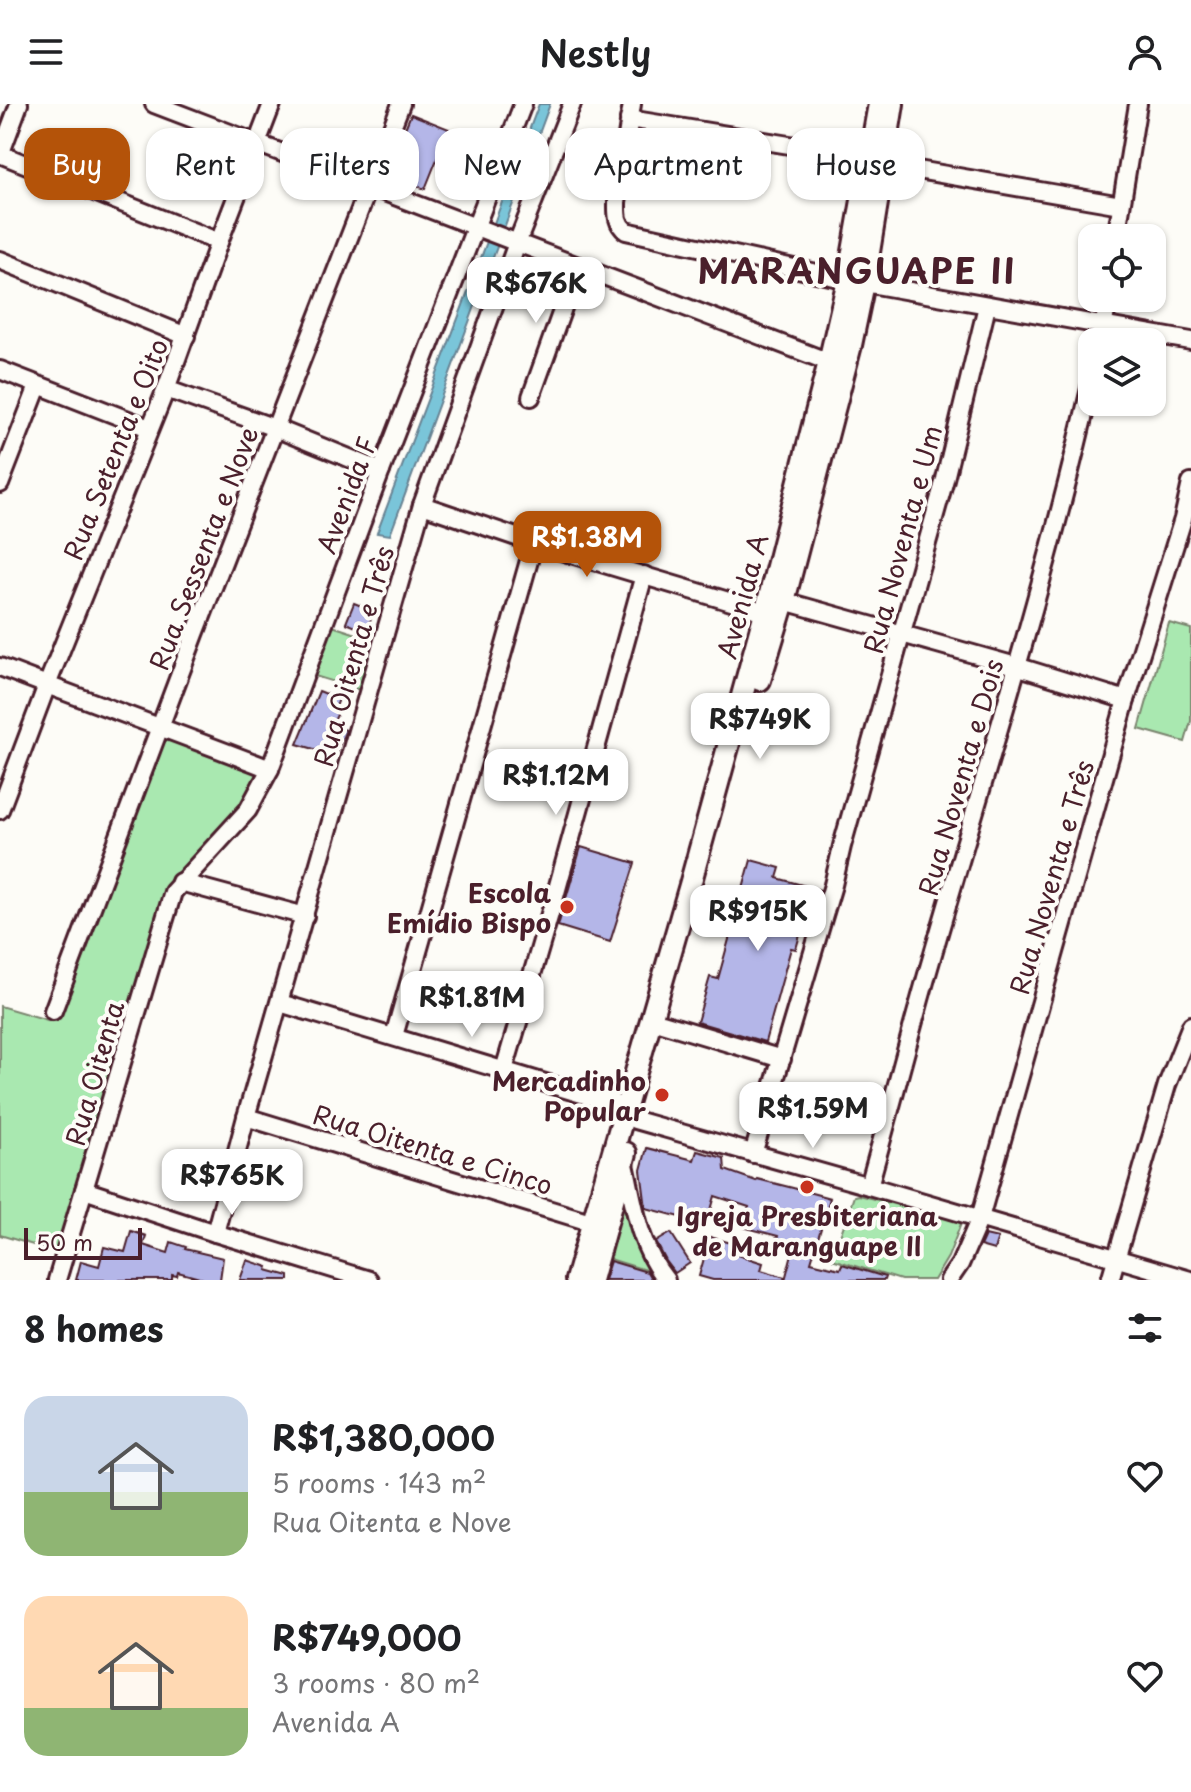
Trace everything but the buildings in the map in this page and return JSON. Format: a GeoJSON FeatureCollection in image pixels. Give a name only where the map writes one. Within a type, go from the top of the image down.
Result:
{"type":"FeatureCollection","features":[{"type":"Feature","properties":{"kind":"main road","name":"Avenida A"},"geometry":{"type":"LineString","coordinates":[[878,128],[879,104]]}},
{"type":"Feature","properties":{"kind":"main road","name":"Avenida A"},"geometry":{"type":"LineString","coordinates":[[886,128],[893,104]]}},
{"type":"Feature","properties":{"kind":"main road","name":"Avenida A"},"geometry":{"type":"LineString","coordinates":[[576,1280],[624,1158],[630,1114],[662,1023],[784,601],[856,282],[870,200]]}},
{"type":"Feature","properties":{"kind":"main road","name":"Avenida A"},"geometry":{"type":"LineString","coordinates":[[591,1280],[599,1225],[690,885],[838,363]]}},
{"type":"Feature","properties":{"kind":"street"},"geometry":{"type":"LineString","coordinates":[[19,104],[0,155],[219,242]]}},
{"type":"Feature","properties":{"kind":"street"},"geometry":{"type":"LineString","coordinates":[[154,104],[215,128]]}},
{"type":"Feature","properties":{"kind":"street","name":"Rua Setenta e Oito"},"geometry":{"type":"LineString","coordinates":[[262,128],[272,104]]}},
{"type":"Feature","properties":{"kind":"street","name":"Rua Sessenta e Nove"},"geometry":{"type":"LineString","coordinates":[[392,128],[401,104]]}},
{"type":"Feature","properties":{"kind":"street","name":"Avenida F"},"geometry":{"type":"LineString","coordinates":[[180,882],[248,810],[270,769],[523,104]]}},
{"type":"Feature","properties":{"kind":"street","name":"Rua Oitenta e Três"},"geometry":{"type":"LineString","coordinates":[[215,1233],[422,505],[513,242],[572,104]]}},
{"type":"Feature","properties":{"kind":"street"},"geometry":{"type":"LineString","coordinates":[[1118,224],[1138,104]]}},
{"type":"Feature","properties":{"kind":"street"},"geometry":{"type":"LineString","coordinates":[[787,143],[630,111],[617,202],[617,217],[622,228],[856,282],[987,306],[1078,328]]}},
{"type":"Feature","properties":{"kind":"street"},"geometry":{"type":"LineString","coordinates":[[925,170],[1121,205]]}},
{"type":"Feature","properties":{"kind":"street","name":"Rua Setenta e Oito"},"geometry":{"type":"LineString","coordinates":[[0,810],[166,389],[235,200]]}},
{"type":"Feature","properties":{"kind":"street","name":"Rua Sessenta e Nove"},"geometry":{"type":"LineString","coordinates":[[53,1011],[364,200]]}},
{"type":"Feature","properties":{"kind":"street"},"geometry":{"type":"LineString","coordinates":[[403,200],[838,363]]}},
{"type":"Feature","properties":{"kind":"street"},"geometry":{"type":"LineString","coordinates":[[0,260],[186,336]]}},
{"type":"Feature","properties":{"kind":"street"},"geometry":{"type":"LineString","coordinates":[[531,397],[578,266]]}},
{"type":"Feature","properties":{"kind":"street","name":"Rua Noventa e Um"},"geometry":{"type":"LineString","coordinates":[[753,1154],[833,885],[945,479],[987,306]]}},
{"type":"Feature","properties":{"kind":"street"},"geometry":{"type":"LineString","coordinates":[[1166,339],[1191,341]]}},
{"type":"Feature","properties":{"kind":"street"},"geometry":{"type":"LineString","coordinates":[[0,370],[149,428]]}},
{"type":"Feature","properties":{"kind":"street"},"geometry":{"type":"LineString","coordinates":[[0,484],[38,386]]}},
{"type":"Feature","properties":{"kind":"street"},"geometry":{"type":"LineString","coordinates":[[166,389],[275,428],[381,471]]}},
{"type":"Feature","properties":{"kind":"street","name":"Rua Noventa e Dois"},"geometry":{"type":"LineString","coordinates":[[869,1186],[930,965],[993,755],[1083,416]]}},
{"type":"Feature","properties":{"kind":"street","name":"Rua Noventa e Três"},"geometry":{"type":"LineString","coordinates":[[949,1280],[960,1264],[980,1218],[1126,700],[1183,519],[1191,483]]}},
{"type":"Feature","properties":{"kind":"street"},"geometry":{"type":"LineString","coordinates":[[422,505],[534,543],[765,612],[784,601],[1126,700]]}},
{"type":"Feature","properties":{"kind":"street"},"geometry":{"type":"LineString","coordinates":[[394,1036],[534,543]]}},
{"type":"Feature","properties":{"kind":"street"},"geometry":{"type":"LineString","coordinates":[[504,1070],[644,575]]}},
{"type":"Feature","properties":{"kind":"street"},"geometry":{"type":"LineString","coordinates":[[0,667],[270,769]]}},
{"type":"Feature","properties":{"kind":"street"},"geometry":{"type":"LineString","coordinates":[[180,882],[305,916]]}},
{"type":"Feature","properties":{"kind":"street","name":"Rua Oitenta"},"geometry":{"type":"LineString","coordinates":[[57,1280],[164,917],[180,882]]}},
{"type":"Feature","properties":{"kind":"street"},"geometry":{"type":"LineString","coordinates":[[280,1003],[504,1070],[753,1154],[1190,1280]]}},
{"type":"Feature","properties":{"kind":"street"},"geometry":{"type":"LineString","coordinates":[[662,1023],[782,1059]]}},
{"type":"Feature","properties":{"kind":"street"},"geometry":{"type":"LineString","coordinates":[[1110,1280],[1167,1085],[1191,1025]]}},
{"type":"Feature","properties":{"kind":"street","name":"Rua Oitenta e Cinco"},"geometry":{"type":"LineString","coordinates":[[246,1117],[599,1225]]}},
{"type":"Feature","properties":{"kind":"street"},"geometry":{"type":"LineString","coordinates":[[624,1158],[642,1237],[648,1254],[666,1280]]}},
{"type":"Feature","properties":{"kind":"street"},"geometry":{"type":"LineString","coordinates":[[84,1190],[369,1280]]}},
{"type":"Feature","properties":{"kind":"green space"},"geometry":{"type":"Polygon","coordinates":[[[323,623],[381,642],[367,692],[305,673],[323,623]]]}},
{"type":"Feature","properties":{"kind":"green space"},"geometry":{"type":"Polygon","coordinates":[[[1169,623],[1191,629],[1191,721],[1185,742],[1139,729],[1169,623]]]}},
{"type":"Feature","properties":{"kind":"green space"},"geometry":{"type":"Polygon","coordinates":[[[161,729],[269,771],[259,799],[175,887],[63,1254],[0,1235],[0,1006],[51,1021],[161,729]]]}},
{"type":"Feature","properties":{"kind":"green space"},"geometry":{"type":"Polygon","coordinates":[[[624,1162],[655,1273],[600,1256],[624,1162]]]}},
{"type":"Feature","properties":{"kind":"green space"},"geometry":{"type":"Polygon","coordinates":[[[854,1196],[962,1221],[948,1257],[934,1280],[901,1280],[832,1259],[854,1196]]]}},
{"type":"Feature","properties":{"kind":"water"},"geometry":{"type":"Polygon","coordinates":[[[539,104],[550,104],[541,128],[530,128],[539,104]]]}},
{"type":"Feature","properties":{"kind":"water"},"geometry":{"type":"Polygon","coordinates":[[[503,200],[514,200],[390,535],[377,533],[503,200]]]}},
{"type":"Feature","properties":{"kind":"place","name":"Escola Emídio Bispo"},"geometry":{"type":"Point","coordinates":[567,907]}},
{"type":"Feature","properties":{"kind":"place","name":"Mercadinho Popular"},"geometry":{"type":"Point","coordinates":[662,1095]}},
{"type":"Feature","properties":{"kind":"place","name":"Igreja Presbiteriana de Maranguape II"},"geometry":{"type":"Point","coordinates":[807,1187]}},
{"type":"Feature","properties":{"kind":"district","name":"MARANGUAPE II"},"geometry":{"type":"Point","coordinates":[857,270]}}]}
